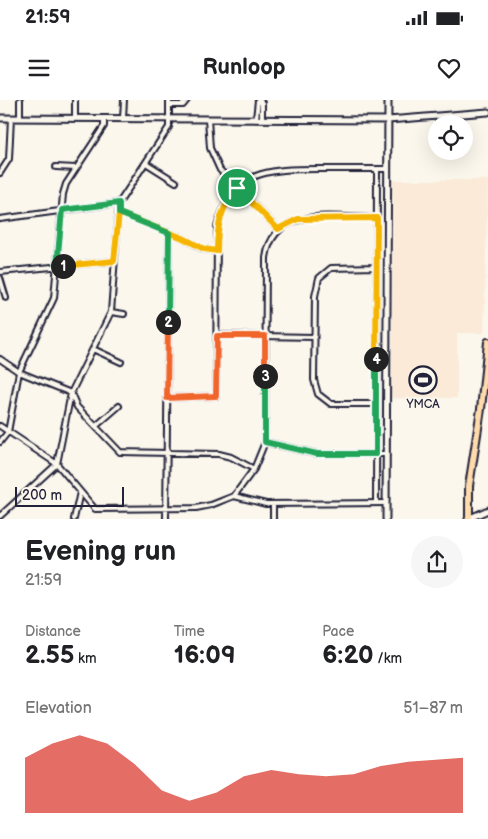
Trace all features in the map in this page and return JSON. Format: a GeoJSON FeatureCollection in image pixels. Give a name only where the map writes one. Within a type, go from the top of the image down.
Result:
{"type":"FeatureCollection","features":[{"type":"Feature","properties":{"kind":"highway"},"geometry":{"type":"LineString","coordinates":[[470,518],[469,486],[481,409],[488,342]]}},
{"type":"Feature","properties":{"kind":"street"},"geometry":{"type":"LineString","coordinates":[[20,100],[20,118]]}},
{"type":"Feature","properties":{"kind":"street"},"geometry":{"type":"LineString","coordinates":[[75,100],[75,118]]}},
{"type":"Feature","properties":{"kind":"street"},"geometry":{"type":"LineString","coordinates":[[123,118],[124,100]]}},
{"type":"Feature","properties":{"kind":"street"},"geometry":{"type":"LineString","coordinates":[[0,516],[57,464],[71,393],[110,312],[119,203],[169,127],[169,100]]}},
{"type":"Feature","properties":{"kind":"street"},"geometry":{"type":"LineString","coordinates":[[169,106],[182,105],[187,100]]}},
{"type":"Feature","properties":{"kind":"street"},"geometry":{"type":"LineString","coordinates":[[256,119],[256,105],[259,100],[262,105],[262,119]]}},
{"type":"Feature","properties":{"kind":"street"},"geometry":{"type":"LineString","coordinates":[[386,519],[388,100]]}},
{"type":"Feature","properties":{"kind":"street"},"geometry":{"type":"LineString","coordinates":[[256,105],[262,105]]}},
{"type":"Feature","properties":{"kind":"street"},"geometry":{"type":"LineString","coordinates":[[0,118],[388,120],[488,112]]}},
{"type":"Feature","properties":{"kind":"street"},"geometry":{"type":"LineString","coordinates":[[0,173],[9,159],[10,118]]}},
{"type":"Feature","properties":{"kind":"street"},"geometry":{"type":"LineString","coordinates":[[0,442],[8,432],[19,372],[54,298],[66,184],[104,126],[104,118]]}},
{"type":"Feature","properties":{"kind":"street"},"geometry":{"type":"LineString","coordinates":[[208,119],[208,139],[212,156],[220,170],[278,229]]}},
{"type":"Feature","properties":{"kind":"street"},"geometry":{"type":"LineString","coordinates":[[146,163],[176,182]]}},
{"type":"Feature","properties":{"kind":"street"},"geometry":{"type":"LineString","coordinates":[[56,167],[76,168]]}},
{"type":"Feature","properties":{"kind":"street"},"geometry":{"type":"LineString","coordinates":[[167,398],[216,396],[217,251],[220,218],[227,201],[237,188],[253,176],[276,169],[388,169]]}},
{"type":"Feature","properties":{"kind":"street"},"geometry":{"type":"LineString","coordinates":[[376,503],[377,169]]}},
{"type":"Feature","properties":{"kind":"street"},"geometry":{"type":"LineString","coordinates":[[0,219],[119,203]]}},
{"type":"Feature","properties":{"kind":"street"},"geometry":{"type":"LineString","coordinates":[[119,213],[204,249],[217,251]]}},
{"type":"Feature","properties":{"kind":"street"},"geometry":{"type":"LineString","coordinates":[[0,426],[57,464],[95,509],[196,508],[212,505],[234,496],[254,470],[265,442],[267,249],[278,229],[298,219],[377,218]]}},
{"type":"Feature","properties":{"kind":"street"},"geometry":{"type":"LineString","coordinates":[[166,519],[169,233]]}},
{"type":"Feature","properties":{"kind":"street"},"geometry":{"type":"LineString","coordinates":[[0,272],[114,261]]}},
{"type":"Feature","properties":{"kind":"street"},"geometry":{"type":"LineString","coordinates":[[376,267],[331,268],[319,278],[316,286],[314,337],[315,386],[318,394],[324,400],[338,405],[376,404]]}},
{"type":"Feature","properties":{"kind":"street"},"geometry":{"type":"LineString","coordinates":[[0,278],[6,298]]}},
{"type":"Feature","properties":{"kind":"street"},"geometry":{"type":"LineString","coordinates":[[110,312],[124,314]]}},
{"type":"Feature","properties":{"kind":"street"},"geometry":{"type":"LineString","coordinates":[[217,336],[314,337]]}},
{"type":"Feature","properties":{"kind":"street"},"geometry":{"type":"LineString","coordinates":[[93,349],[121,362]]}},
{"type":"Feature","properties":{"kind":"street"},"geometry":{"type":"LineString","coordinates":[[0,359],[19,372],[71,393],[77,406],[120,452],[219,454],[231,457],[254,470]]}},
{"type":"Feature","properties":{"kind":"street"},"geometry":{"type":"LineString","coordinates":[[96,426],[119,406]]}},
{"type":"Feature","properties":{"kind":"street"},"geometry":{"type":"LineString","coordinates":[[265,442],[317,454],[386,454]]}},
{"type":"Feature","properties":{"kind":"street"},"geometry":{"type":"LineString","coordinates":[[74,519],[80,492]]}},
{"type":"Feature","properties":{"kind":"street"},"geometry":{"type":"LineString","coordinates":[[234,496],[245,501],[273,504],[386,503]]}},
{"type":"Feature","properties":{"kind":"street"},"geometry":{"type":"LineString","coordinates":[[273,504],[273,519]]}},
{"type":"Feature","properties":{"kind":"street"},"geometry":{"type":"LineString","coordinates":[[470,518],[488,510]]}},
{"type":"Feature","properties":{"kind":"shaded area"},"geometry":{"type":"Polygon","coordinates":[[[393,180],[488,180],[484,333],[457,333],[457,398],[392,398],[393,180]]]}},
{"type":"Feature","properties":{"kind":"place","name":"YMCA"},"geometry":{"type":"Point","coordinates":[423,380]}},
{"type":"Feature","properties":{"kind":"route"},"geometry":{"type":"LineString","coordinates":[[237,188],[227,201],[220,218],[217,251],[198,247],[183,238],[119,213],[114,261],[57,266],[62,210],[119,203],[119,213],[169,233],[167,398],[216,396],[217,336],[265,336],[265,442],[317,454],[376,454],[377,218],[298,219],[278,229],[237,188]]}}]}
